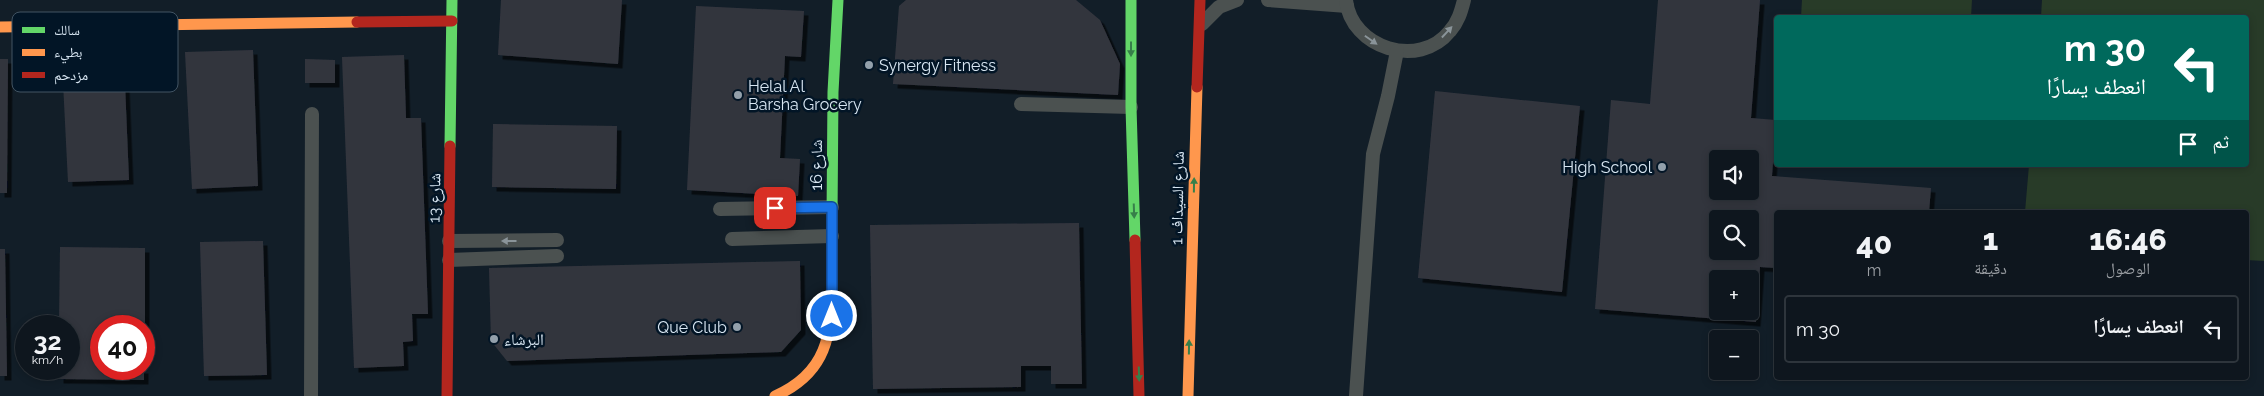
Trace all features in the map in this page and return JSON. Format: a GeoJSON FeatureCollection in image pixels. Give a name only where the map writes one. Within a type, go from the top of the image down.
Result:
{"type":"FeatureCollection","features":[{"type":"Feature","properties":{"kind":"street","name":"شارع 13"},"geometry":{"type":"LineString","coordinates":[[447,396],[452,0]]}},
{"type":"Feature","properties":{"kind":"street","name":"شارع 16"},"geometry":{"type":"LineString","coordinates":[[775,396],[787,392],[806,378],[820,360],[829,339],[832,316],[833,92],[838,0]]}},
{"type":"Feature","properties":{"kind":"street"},"geometry":{"type":"LineString","coordinates":[[1131,0],[1130,108],[1139,396]]}},
{"type":"Feature","properties":{"kind":"street","name":"شارع السيداف 1"},"geometry":{"type":"LineString","coordinates":[[1188,396],[1197,30],[1200,0]]}},
{"type":"Feature","properties":{"kind":"street"},"geometry":{"type":"LineString","coordinates":[[178,25],[452,21]]}},
{"type":"Feature","properties":{"kind":"lane"},"geometry":{"type":"LineString","coordinates":[[1197,30],[1206,17],[1218,7],[1236,0]]}},
{"type":"Feature","properties":{"kind":"lane"},"geometry":{"type":"LineString","coordinates":[[1268,0],[1347,3],[1354,23],[1365,36],[1380,46],[1397,51],[1416,50],[1434,44],[1449,33],[1460,17],[1464,0]]}},
{"type":"Feature","properties":{"kind":"lane"},"geometry":{"type":"LineString","coordinates":[[1356,396],[1373,154],[1397,51]]}},
{"type":"Feature","properties":{"kind":"lane"},"geometry":{"type":"LineString","coordinates":[[1021,104],[1130,108]]}},
{"type":"Feature","properties":{"kind":"lane"},"geometry":{"type":"LineString","coordinates":[[310,396],[312,114]]}},
{"type":"Feature","properties":{"kind":"lane"},"geometry":{"type":"LineString","coordinates":[[720,210],[832,207]]}},
{"type":"Feature","properties":{"kind":"lane"},"geometry":{"type":"LineString","coordinates":[[732,239],[832,236]]}},
{"type":"Feature","properties":{"kind":"lane"},"geometry":{"type":"LineString","coordinates":[[449,241],[557,240]]}},
{"type":"Feature","properties":{"kind":"lane"},"geometry":{"type":"LineString","coordinates":[[449,260],[557,256]]}},
{"type":"Feature","properties":{"kind":"green space"},"geometry":{"type":"Polygon","coordinates":[[[1802,0],[1972,0],[1971,15],[1801,15],[1802,0]]]}},
{"type":"Feature","properties":{"kind":"green space"},"geometry":{"type":"Polygon","coordinates":[[[2042,0],[2264,0],[2264,261],[2249,260],[2249,210],[2025,210],[2029,167],[2249,167],[2249,15],[2041,15],[2042,0]]]}},
{"type":"Feature","properties":{"kind":"building"},"geometry":{"type":"Polygon","coordinates":[[[501,0],[622,0],[618,64],[498,55],[501,0]]]}},
{"type":"Feature","properties":{"kind":"building"},"geometry":{"type":"Polygon","coordinates":[[[906,0],[1076,0],[1100,20],[1120,64],[1118,95],[893,84],[899,6],[906,0]]]}},
{"type":"Feature","properties":{"kind":"building","name":"High School"},"geometry":{"type":"Polygon","coordinates":[[[1658,0],[1760,0],[1751,118],[1774,120],[1772,176],[1931,188],[1929,210],[1774,210],[1774,268],[1760,267],[1759,281],[1759,270],[1709,270],[1709,318],[1595,309],[1611,100],[1650,104],[1658,0]]]}},
{"type":"Feature","properties":{"kind":"building"},"geometry":{"type":"Polygon","coordinates":[[[696,6],[804,11],[801,57],[785,56],[780,158],[800,159],[798,196],[687,190],[696,6]]]}},
{"type":"Feature","properties":{"kind":"building"},"geometry":{"type":"Polygon","coordinates":[[[253,50],[258,186],[192,189],[185,52],[253,50]]]}},
{"type":"Feature","properties":{"kind":"building"},"geometry":{"type":"Polygon","coordinates":[[[404,55],[406,118],[421,118],[428,314],[412,314],[413,341],[403,342],[404,366],[354,368],[342,57],[404,55]]]}},
{"type":"Feature","properties":{"kind":"building"},"geometry":{"type":"Polygon","coordinates":[[[0,59],[8,59],[7,193],[0,193],[0,59]]]}},
{"type":"Feature","properties":{"kind":"building"},"geometry":{"type":"Polygon","coordinates":[[[305,59],[335,60],[335,83],[305,83],[305,59]]]}},
{"type":"Feature","properties":{"kind":"building"},"geometry":{"type":"Polygon","coordinates":[[[1435,91],[1580,106],[1562,292],[1418,278],[1435,91]]]}},
{"type":"Feature","properties":{"kind":"building"},"geometry":{"type":"Polygon","coordinates":[[[64,92],[125,92],[129,180],[68,182],[64,92]]]}},
{"type":"Feature","properties":{"kind":"building"},"geometry":{"type":"Polygon","coordinates":[[[493,124],[617,126],[616,189],[492,187],[493,124]]]}},
{"type":"Feature","properties":{"kind":"building"},"geometry":{"type":"Polygon","coordinates":[[[1079,223],[1082,384],[1051,384],[1051,366],[1021,366],[1021,387],[873,389],[870,225],[1079,223]]]}},
{"type":"Feature","properties":{"kind":"building"},"geometry":{"type":"Polygon","coordinates":[[[263,241],[267,375],[204,376],[200,242],[263,241]]]}},
{"type":"Feature","properties":{"kind":"building"},"geometry":{"type":"Polygon","coordinates":[[[60,247],[145,248],[145,315],[90,315],[90,379],[80,379],[80,315],[59,315],[60,247]]]}},
{"type":"Feature","properties":{"kind":"building"},"geometry":{"type":"Polygon","coordinates":[[[0,249],[5,249],[7,376],[0,376],[0,249]]]}},
{"type":"Feature","properties":{"kind":"building"},"geometry":{"type":"Polygon","coordinates":[[[800,261],[801,330],[781,352],[507,361],[491,341],[489,268],[800,261]]]}},
{"type":"Feature","properties":{"kind":"building","name":"High School"},"geometry":{"type":"Polygon","coordinates":[[[1731,320],[1756,320],[1756,322],[1731,320]]]}},
{"type":"Feature","properties":{"kind":"traffic: fast"},"geometry":{"type":"LineString","coordinates":[[450,146],[452,0]]}},
{"type":"Feature","properties":{"kind":"traffic: fast"},"geometry":{"type":"LineString","coordinates":[[832,218],[833,92],[838,0]]}},
{"type":"Feature","properties":{"kind":"traffic: fast"},"geometry":{"type":"LineString","coordinates":[[1131,0],[1131,107],[1135,240]]}},
{"type":"Feature","properties":{"kind":"traffic: slow"},"geometry":{"type":"LineString","coordinates":[[178,25],[357,22]]}},
{"type":"Feature","properties":{"kind":"traffic: slow"},"geometry":{"type":"LineString","coordinates":[[0,27],[12,27]]}},
{"type":"Feature","properties":{"kind":"traffic: slow"},"geometry":{"type":"LineString","coordinates":[[1188,396],[1197,87]]}},
{"type":"Feature","properties":{"kind":"traffic: slow"},"geometry":{"type":"LineString","coordinates":[[775,396],[792,387],[806,376],[816,364],[828,336],[832,302],[832,218]]}},
{"type":"Feature","properties":{"kind":"traffic: jam"},"geometry":{"type":"LineString","coordinates":[[1197,87],[1200,0]]}},
{"type":"Feature","properties":{"kind":"traffic: jam"},"geometry":{"type":"LineString","coordinates":[[357,22],[452,21]]}},
{"type":"Feature","properties":{"kind":"traffic: jam"},"geometry":{"type":"LineString","coordinates":[[447,396],[450,146]]}},
{"type":"Feature","properties":{"kind":"traffic: jam"},"geometry":{"type":"LineString","coordinates":[[1135,240],[1139,396]]}},
{"type":"Feature","properties":{"kind":"place","name":"Synergy Fitness"},"geometry":{"type":"Point","coordinates":[869,65]}},
{"type":"Feature","properties":{"kind":"place","name":"Helal Al Barsha Grocery"},"geometry":{"type":"Point","coordinates":[738,95]}},
{"type":"Feature","properties":{"kind":"place","name":"High School"},"geometry":{"type":"Point","coordinates":[1662,167]}},
{"type":"Feature","properties":{"kind":"place","name":"Que Club"},"geometry":{"type":"Point","coordinates":[737,327]}},
{"type":"Feature","properties":{"kind":"place","name":"البرشاء"},"geometry":{"type":"Point","coordinates":[494,339]}},
{"type":"Feature","properties":{"kind":"route"},"geometry":{"type":"LineString","coordinates":[[775,208],[832,207],[832,316]]}}]}
